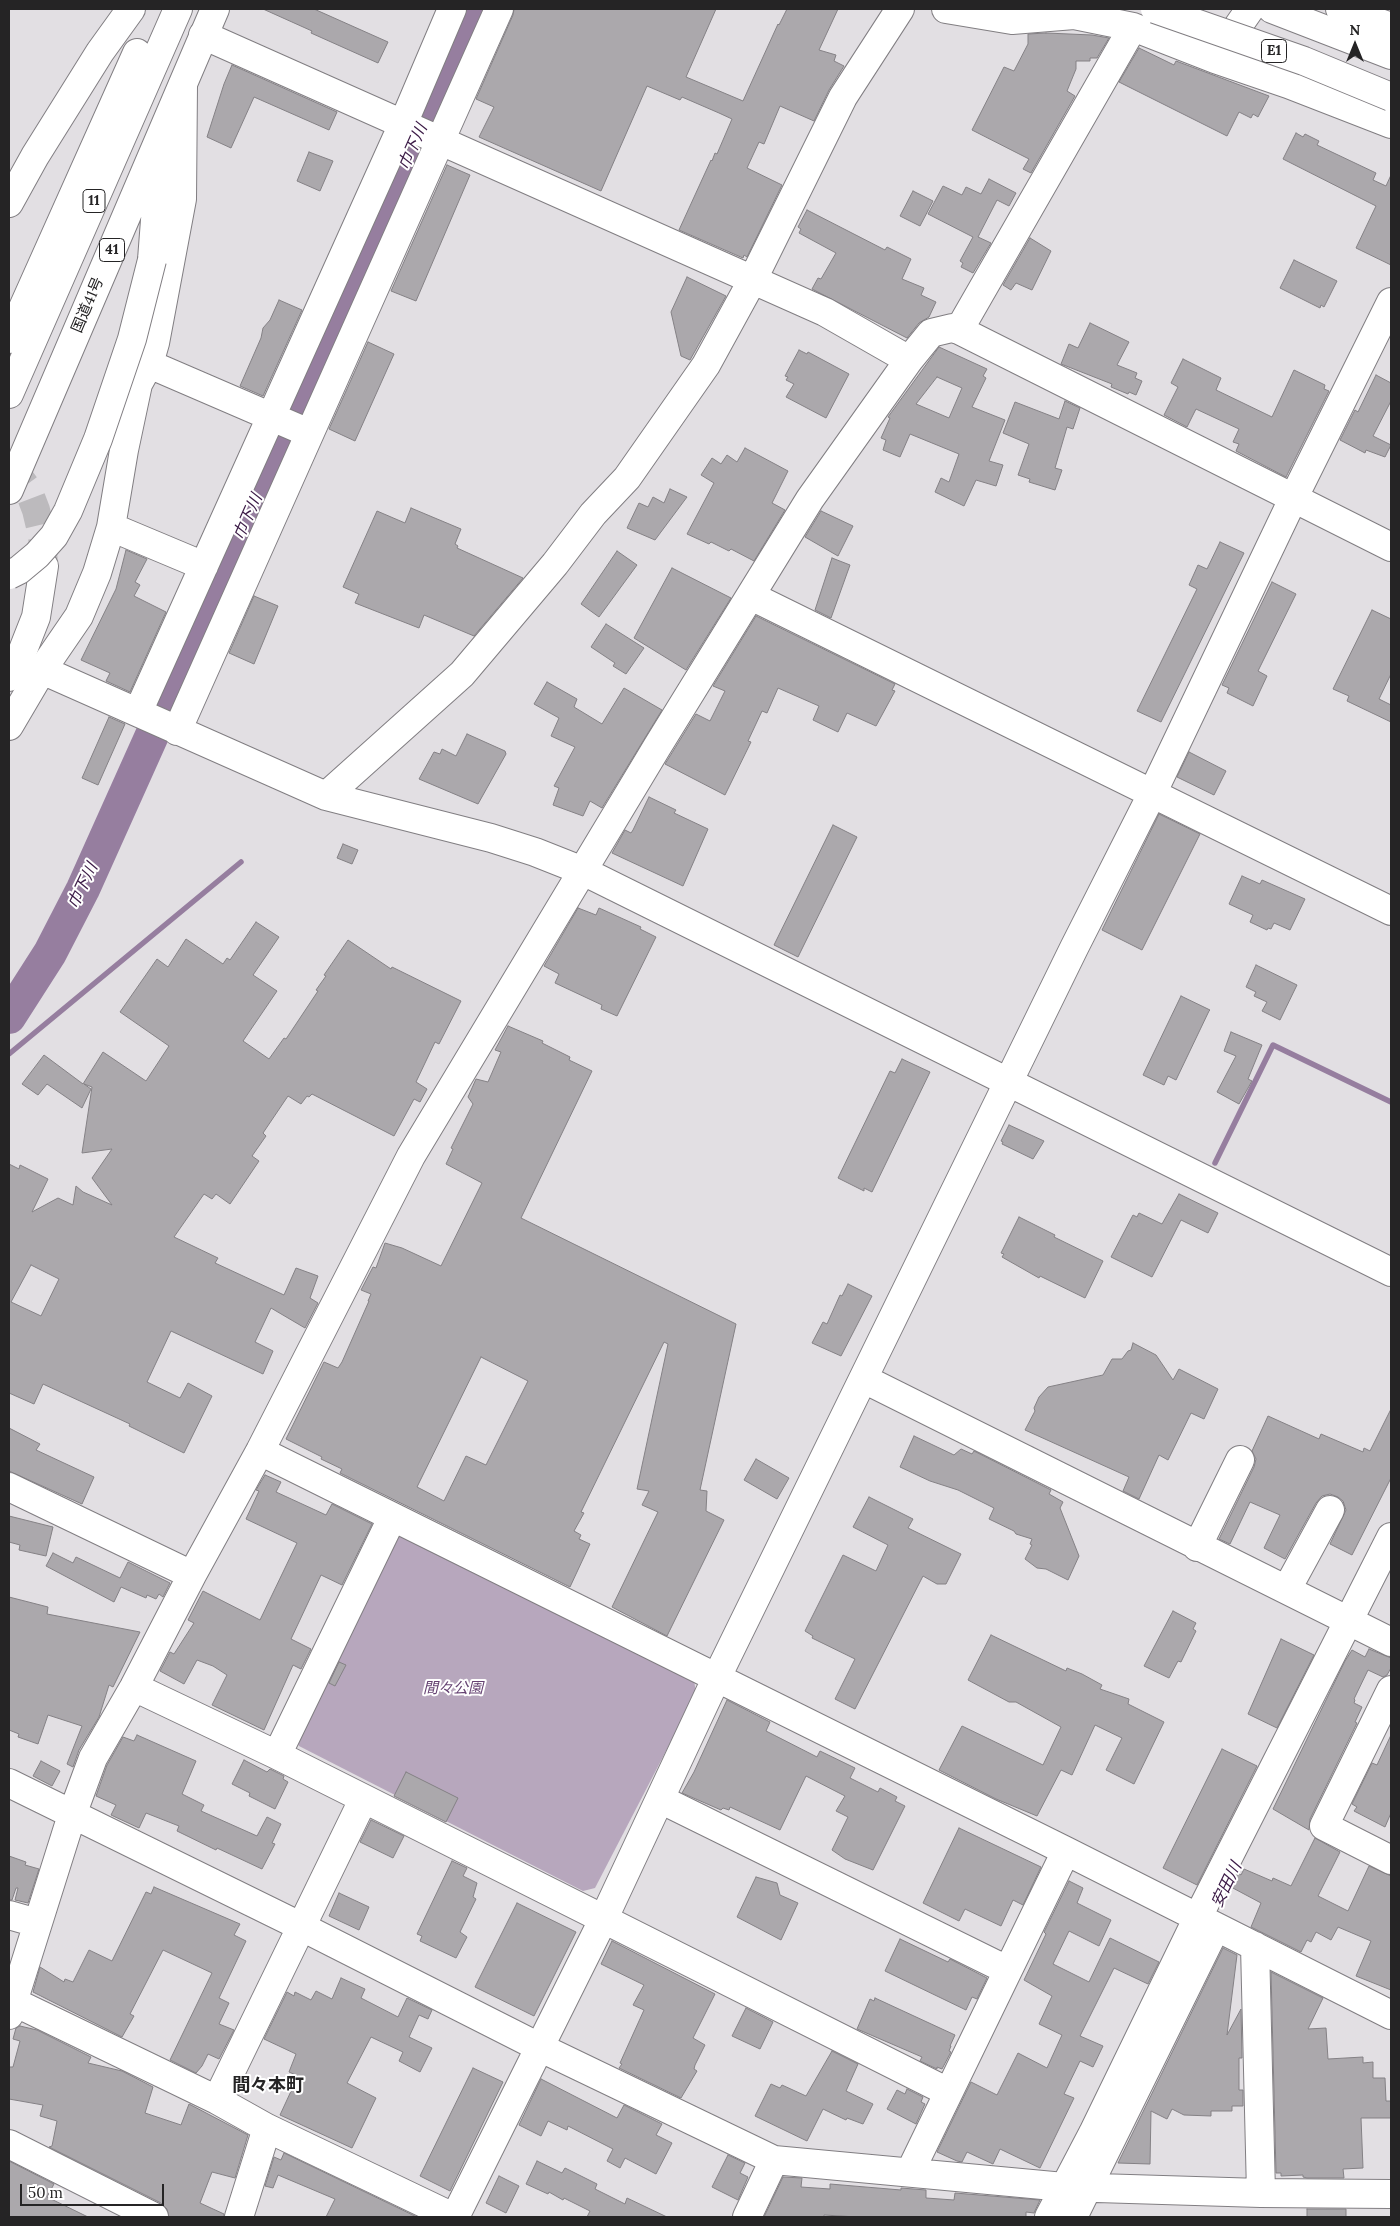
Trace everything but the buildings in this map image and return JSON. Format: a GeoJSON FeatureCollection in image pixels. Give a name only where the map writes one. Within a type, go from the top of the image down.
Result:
{"type":"FeatureCollection","features":[{"type":"Feature","properties":{"kind":"main road"},"geometry":{"type":"LineString","coordinates":[[9,203],[35,156],[100,52],[131,9]]}},
{"type":"Feature","properties":{"kind":"main road"},"geometry":{"type":"LineString","coordinates":[[9,339],[158,9]]}},
{"type":"Feature","properties":{"kind":"main road","name":"11"},"geometry":{"type":"LineString","coordinates":[[9,394],[178,9]]}},
{"type":"Feature","properties":{"kind":"main road","name":"国道41号"},"geometry":{"type":"LineString","coordinates":[[9,490],[215,9]]}},
{"type":"Feature","properties":{"kind":"main road"},"geometry":{"type":"LineString","coordinates":[[138,712],[403,124],[452,9]]}},
{"type":"Feature","properties":{"kind":"main road"},"geometry":{"type":"LineString","coordinates":[[177,731],[499,9]]}},
{"type":"Feature","properties":{"kind":"main road"},"geometry":{"type":"LineString","coordinates":[[326,796],[462,674],[555,564],[593,514],[628,478],[706,365],[752,280],[843,97],[900,9]]}},
{"type":"Feature","properties":{"kind":"main road"},"geometry":{"type":"LineString","coordinates":[[946,9],[1012,20],[1074,15],[1134,27],[1391,124]]}},
{"type":"Feature","properties":{"kind":"main road","name":"E1"},"geometry":{"type":"LineString","coordinates":[[1155,9],[1304,61],[1391,97]]}},
{"type":"Feature","properties":{"kind":"main road"},"geometry":{"type":"LineString","coordinates":[[1215,59],[1250,9]]}},
{"type":"Feature","properties":{"kind":"main road"},"geometry":{"type":"LineString","coordinates":[[1272,9],[1391,55]]}},
{"type":"Feature","properties":{"kind":"main road"},"geometry":{"type":"LineString","coordinates":[[1340,9],[1391,27]]}},
{"type":"Feature","properties":{"kind":"main road"},"geometry":{"type":"LineString","coordinates":[[959,330],[1134,27]]}},
{"type":"Feature","properties":{"kind":"main road"},"geometry":{"type":"LineString","coordinates":[[203,35],[825,312],[909,360]]}},
{"type":"Feature","properties":{"kind":"main road"},"geometry":{"type":"LineString","coordinates":[[9,726],[42,670],[79,616],[97,573],[111,527],[124,450],[138,384],[149,364],[182,199],[183,85]]}},
{"type":"Feature","properties":{"kind":"main road"},"geometry":{"type":"LineString","coordinates":[[9,575],[19,570],[37,555],[54,536],[68,510],[101,430],[132,339],[152,260],[162,133]]}},
{"type":"Feature","properties":{"kind":"main road"},"geometry":{"type":"LineString","coordinates":[[1391,302],[1293,499],[1152,794],[1074,948],[716,1679],[604,1918],[454,2217],[267,2128],[217,2100],[10,2008],[72,1815],[93,1758],[134,1687],[192,1575],[260,1451],[411,1156],[810,499],[909,360],[931,333],[952,328],[959,330],[1293,499],[1391,547]]}},
{"type":"Feature","properties":{"kind":"main road"},"geometry":{"type":"LineString","coordinates":[[149,364],[309,433]]}},
{"type":"Feature","properties":{"kind":"main road"},"geometry":{"type":"LineString","coordinates":[[111,527],[204,566]]}},
{"type":"Feature","properties":{"kind":"main road"},"geometry":{"type":"LineString","coordinates":[[9,648],[25,621],[43,575],[36,617],[23,650],[9,677]]}},
{"type":"Feature","properties":{"kind":"main road"},"geometry":{"type":"LineString","coordinates":[[751,596],[1391,911]]}},
{"type":"Feature","properties":{"kind":"main road"},"geometry":{"type":"LineString","coordinates":[[42,670],[326,796],[491,838],[535,852],[583,871],[1391,1272]]}},
{"type":"Feature","properties":{"kind":"main road"},"geometry":{"type":"LineString","coordinates":[[864,1379],[1197,1547],[1287,1589],[1391,1642]]}},
{"type":"Feature","properties":{"kind":"main road"},"geometry":{"type":"LineString","coordinates":[[260,1451],[716,1679],[1066,1851],[1391,2015]]}},
{"type":"Feature","properties":{"kind":"main road"},"geometry":{"type":"LineString","coordinates":[[1197,1547],[1240,1460]]}},
{"type":"Feature","properties":{"kind":"main road"},"geometry":{"type":"LineString","coordinates":[[9,1487],[192,1575]]}},
{"type":"Feature","properties":{"kind":"main road"},"geometry":{"type":"LineString","coordinates":[[1287,1589],[1330,1510]]}},
{"type":"Feature","properties":{"kind":"main road"},"geometry":{"type":"LineString","coordinates":[[277,1756],[392,1518]]}},
{"type":"Feature","properties":{"kind":"main road"},"geometry":{"type":"LineString","coordinates":[[1049,2217],[1076,2187],[1355,1624],[1391,1537]]}},
{"type":"Feature","properties":{"kind":"main road"},"geometry":{"type":"LineString","coordinates":[[134,1687],[604,1918],[948,2092]]}},
{"type":"Feature","properties":{"kind":"main road"},"geometry":{"type":"LineString","coordinates":[[1391,1690],[1324,1826],[1391,1860]]}},
{"type":"Feature","properties":{"kind":"main road"},"geometry":{"type":"LineString","coordinates":[[9,1783],[300,1926],[539,2047],[774,2160],[1076,2187],[1261,2193],[1391,2194]]}},
{"type":"Feature","properties":{"kind":"main road"},"geometry":{"type":"LineString","coordinates":[[660,1799],[1008,1970]]}},
{"type":"Feature","properties":{"kind":"main road"},"geometry":{"type":"LineString","coordinates":[[217,2100],[300,1926],[363,1800]]}},
{"type":"Feature","properties":{"kind":"main road"},"geometry":{"type":"LineString","coordinates":[[910,2172],[1066,1851]]}},
{"type":"Feature","properties":{"kind":"main road"},"geometry":{"type":"LineString","coordinates":[[9,1915],[37,1923]]}},
{"type":"Feature","properties":{"kind":"main road"},"geometry":{"type":"LineString","coordinates":[[1255,1946],[1261,2193]]}},
{"type":"Feature","properties":{"kind":"main road"},"geometry":{"type":"LineString","coordinates":[[238,2217],[267,2128]]}},
{"type":"Feature","properties":{"kind":"main road"},"geometry":{"type":"LineString","coordinates":[[9,2144],[154,2217]]}},
{"type":"Feature","properties":{"kind":"main road"},"geometry":{"type":"LineString","coordinates":[[747,2217],[774,2160]]}},
{"type":"Feature","properties":{"kind":"main road"},"geometry":{"type":"LineString","coordinates":[[1073,2217],[1076,2187]]}},
{"type":"Feature","properties":{"kind":"green space","name":"間々公園"},"geometry":{"type":"Polygon","coordinates":[[[405,1526],[694,1680],[696,1693],[595,1888],[583,1891],[299,1746],[294,1736],[392,1534],[405,1526]]]}},
{"type":"Feature","properties":{"kind":"waterway","name":"巾下川"},"geometry":{"type":"LineString","coordinates":[[9,1017],[50,953],[83,889],[153,733],[246,517],[474,9]]}},
{"type":"Feature","properties":{"kind":"waterway"},"geometry":{"type":"LineString","coordinates":[[9,1054],[241,862]]}},
{"type":"Feature","properties":{"kind":"waterway"},"geometry":{"type":"LineString","coordinates":[[1215,1163],[1273,1045],[1391,1102]]}},
{"type":"Feature","properties":{"kind":"tunnel"},"geometry":{"type":"LineString","coordinates":[[9,463],[28,489],[36,510],[42,535],[44,566]]}},
{"type":"Feature","properties":{"kind":"district","name":"間々本町"},"geometry":{"type":"Point","coordinates":[268,2086]}},
{"type":"Feature","properties":{"kind":"water label","name":"安田川"},"geometry":{"type":"Point","coordinates":[1227,1885]}}]}
